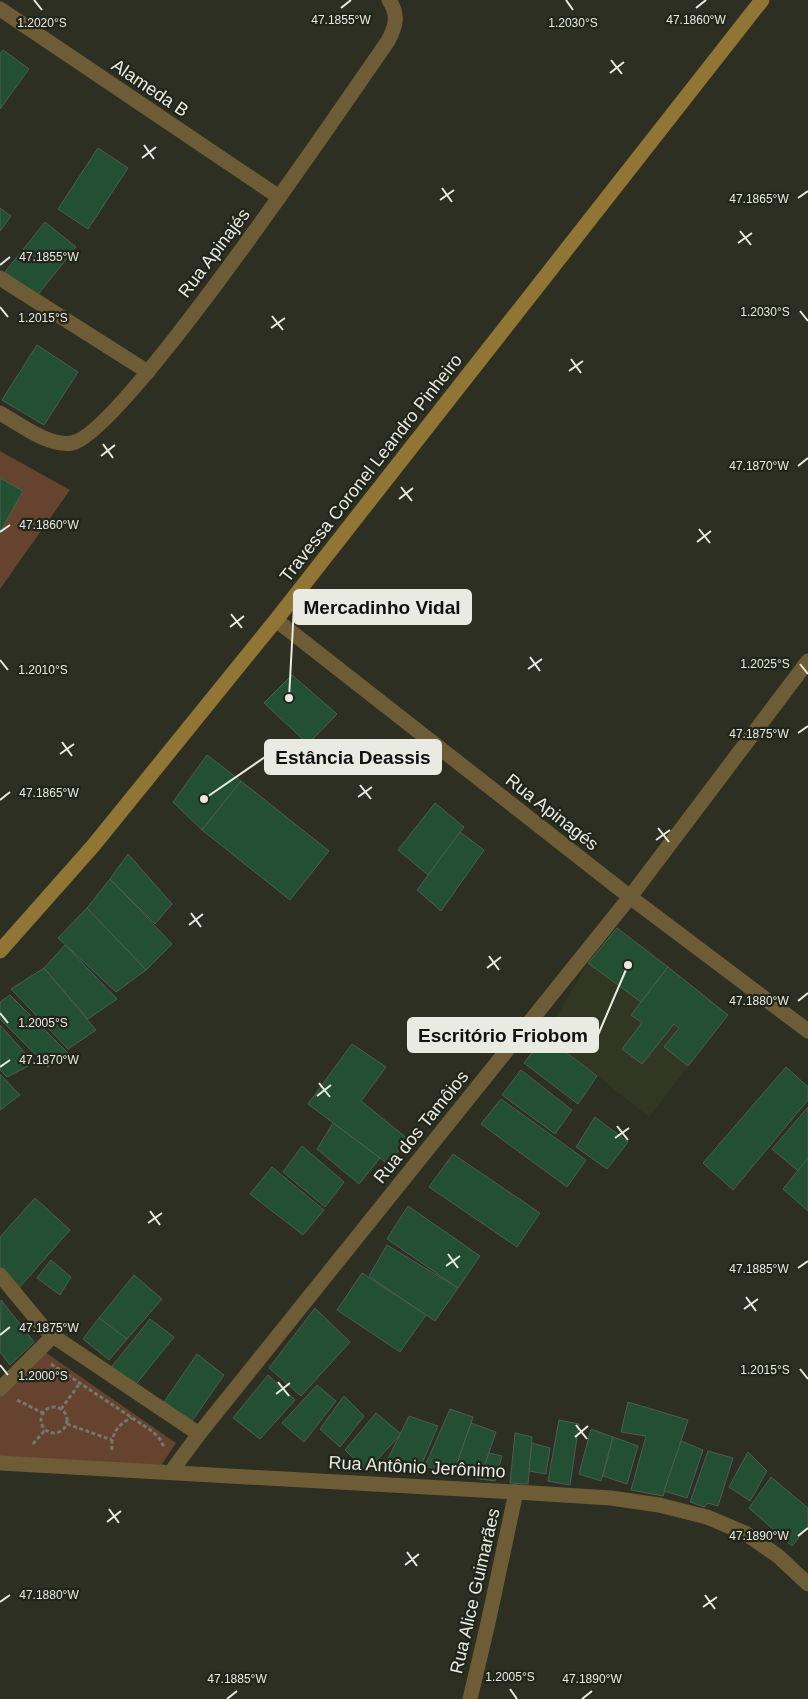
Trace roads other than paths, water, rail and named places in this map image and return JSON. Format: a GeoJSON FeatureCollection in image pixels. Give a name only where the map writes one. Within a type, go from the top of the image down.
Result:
{"type":"FeatureCollection","features":[{"type":"Feature","properties":{"kind":"street","name":"Rua Apinajés"},"geometry":{"type":"LineString","coordinates":[[0,413],[36,433],[57,442],[73,442],[88,435],[104,422],[148,372],[279,198],[388,41],[396,24],[395,8],[389,0]]}},
{"type":"Feature","properties":{"kind":"street","name":"Travessa Coronel Leandro Pinheiro"},"geometry":{"type":"LineString","coordinates":[[0,951],[92,846],[276,620],[762,0]]}},
{"type":"Feature","properties":{"kind":"street","name":"Alameda B"},"geometry":{"type":"LineString","coordinates":[[0,9],[279,198]]}},
{"type":"Feature","properties":{"kind":"street"},"geometry":{"type":"LineString","coordinates":[[0,278],[148,372]]}},
{"type":"Feature","properties":{"kind":"street","name":"Rua Apinagés"},"geometry":{"type":"LineString","coordinates":[[276,620],[630,897],[808,1031]]}},
{"type":"Feature","properties":{"kind":"street","name":"Rua dos Tamôios"},"geometry":{"type":"LineString","coordinates":[[171,1472],[199,1434],[630,897],[808,661]]}},
{"type":"Feature","properties":{"kind":"street"},"geometry":{"type":"LineString","coordinates":[[0,1275],[44,1328],[53,1336],[199,1434]]}},
{"type":"Feature","properties":{"kind":"street"},"geometry":{"type":"LineString","coordinates":[[6,1393],[53,1336]]}},
{"type":"Feature","properties":{"kind":"street","name":"Rua Antônio Jerônimo"},"geometry":{"type":"LineString","coordinates":[[0,1463],[611,1498],[659,1505],[707,1516],[745,1533],[778,1556],[808,1584]]}},
{"type":"Feature","properties":{"kind":"street","name":"Rua Alice Guimarães"},"geometry":{"type":"LineString","coordinates":[[470,1699],[516,1492]]}},
{"type":"Feature","properties":{"kind":"place","name":"Mercadinho Vidal"},"geometry":{"type":"Point","coordinates":[289,698]}},
{"type":"Feature","properties":{"kind":"place","name":"Estância Deassis"},"geometry":{"type":"Point","coordinates":[204,799]}},
{"type":"Feature","properties":{"kind":"place","name":"Escritório Friobom"},"geometry":{"type":"Point","coordinates":[628,965]}}]}
